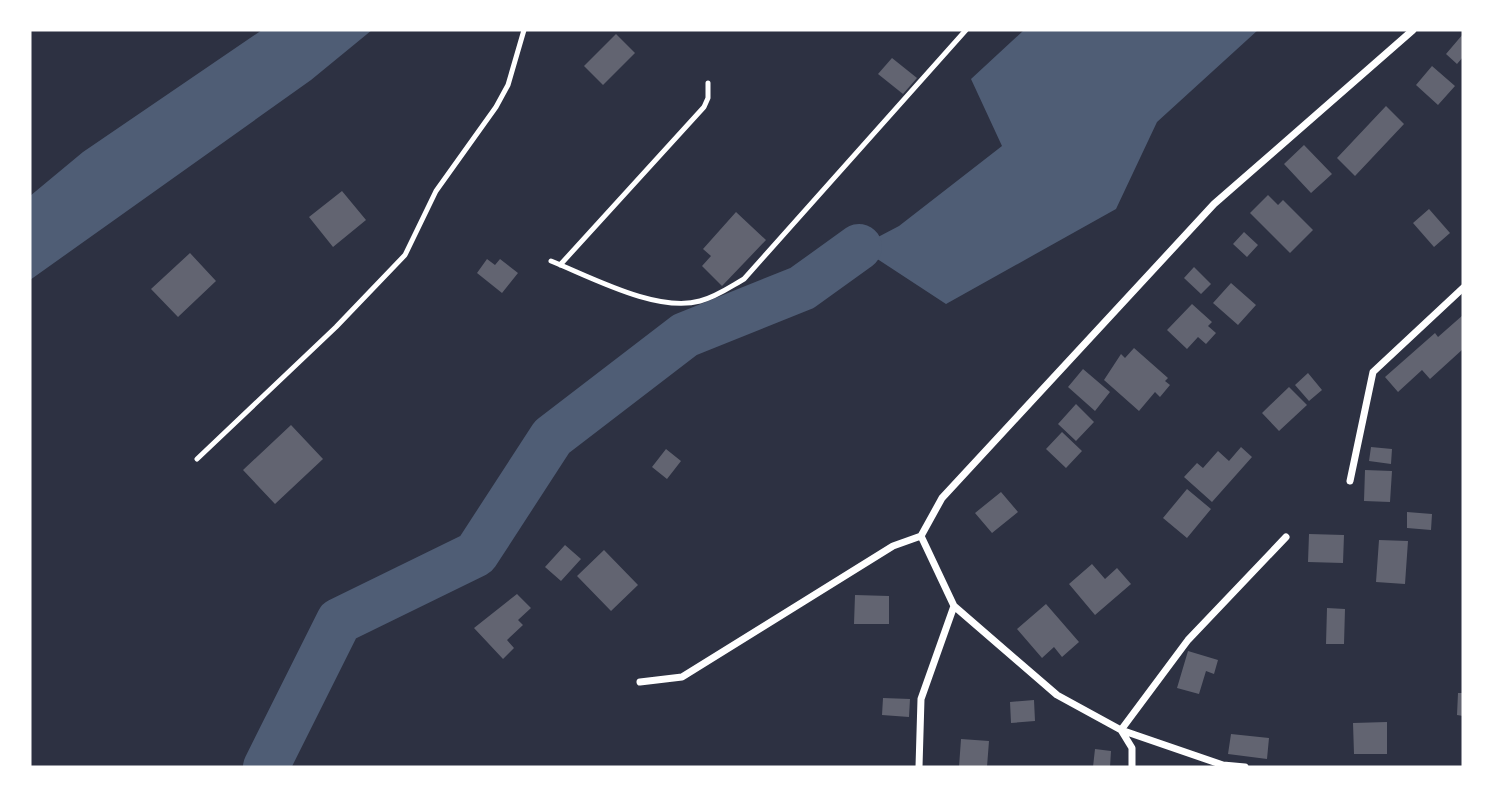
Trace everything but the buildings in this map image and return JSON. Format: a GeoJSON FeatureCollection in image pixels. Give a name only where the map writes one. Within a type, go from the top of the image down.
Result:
{"type":"FeatureCollection","features":[{"type":"Feature","properties":{"kind":"street"},"geometry":{"type":"LineString","coordinates":[[640,682],[682,677],[894,546],[921,536],[943,498],[1214,204],[1413,30]]}},
{"type":"Feature","properties":{"kind":"street"},"geometry":{"type":"LineString","coordinates":[[1350,481],[1374,372],[1463,288]]}},
{"type":"Feature","properties":{"kind":"street"},"geometry":{"type":"LineString","coordinates":[[921,536],[954,606],[1057,695],[1121,730],[1223,765],[1245,767]]}},
{"type":"Feature","properties":{"kind":"street"},"geometry":{"type":"LineString","coordinates":[[1121,730],[1188,640],[1286,537]]}},
{"type":"Feature","properties":{"kind":"street"},"geometry":{"type":"LineString","coordinates":[[919,767],[921,699],[954,606]]}},
{"type":"Feature","properties":{"kind":"street"},"geometry":{"type":"LineString","coordinates":[[1121,730],[1132,748],[1132,767]]}},
{"type":"Feature","properties":{"kind":"lane"},"geometry":{"type":"LineString","coordinates":[[197,459],[336,327],[405,255],[436,191],[496,107],[508,85],[524,30]]}},
{"type":"Feature","properties":{"kind":"lane"},"geometry":{"type":"LineString","coordinates":[[551,261],[657,302],[679,304],[700,301],[744,279],[966,30]]}},
{"type":"Feature","properties":{"kind":"lane"},"geometry":{"type":"LineString","coordinates":[[560,265],[704,107],[708,98],[708,83]]}},
{"type":"Feature","properties":{"kind":"water"},"geometry":{"type":"Polygon","coordinates":[[[262,30],[372,30],[311,80],[30,280],[30,196],[83,152],[262,30]]]}},
{"type":"Feature","properties":{"kind":"water"},"geometry":{"type":"Polygon","coordinates":[[[1024,30],[1258,30],[1157,122],[1116,209],[946,304],[859,247],[899,226],[1002,146],[971,79],[1024,30]]]}},
{"type":"Feature","properties":{"kind":"waterway"},"geometry":{"type":"LineString","coordinates":[[266,767],[339,621],[476,554],[552,437],[685,335],[802,288],[859,247]]}}]}
